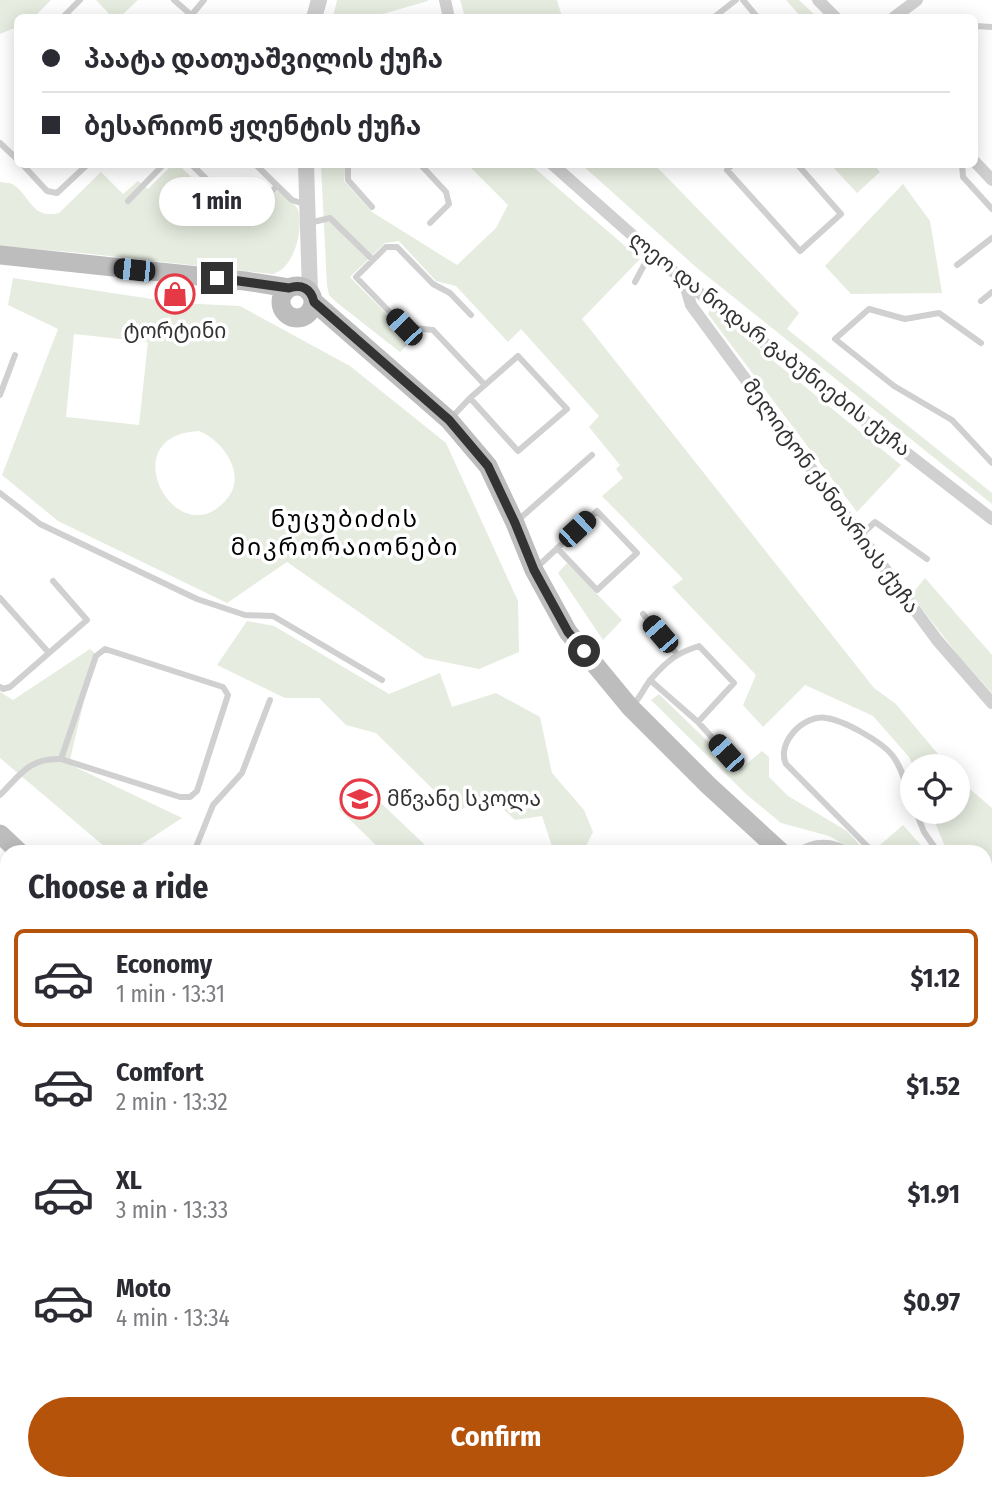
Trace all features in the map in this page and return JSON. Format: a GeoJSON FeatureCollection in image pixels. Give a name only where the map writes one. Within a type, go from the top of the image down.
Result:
{"type":"FeatureCollection","features":[{"type":"Feature","properties":{"kind":"main road"},"geometry":{"type":"LineString","coordinates":[[0,255],[217,278],[300,297],[385,363],[449,420],[488,466],[534,570],[568,632],[630,707],[708,785],[773,845]]}},
{"type":"Feature","properties":{"kind":"street"},"geometry":{"type":"LineString","coordinates":[[818,0],[832,14]]}},
{"type":"Feature","properties":{"kind":"street"},"geometry":{"type":"LineString","coordinates":[[898,14],[917,0]]}},
{"type":"Feature","properties":{"kind":"street"},"geometry":{"type":"LineString","coordinates":[[978,165],[992,180]]}},
{"type":"Feature","properties":{"kind":"street"},"geometry":{"type":"LineString","coordinates":[[300,297],[309,230],[306,168]]}},
{"type":"Feature","properties":{"kind":"street","name":"ლეო და ნოდარ გაბუნიების ქუჩა"},"geometry":{"type":"LineString","coordinates":[[556,168],[684,281],[992,519]]}},
{"type":"Feature","properties":{"kind":"street","name":"მელიტონ ქანთარიას ქუჩა"},"geometry":{"type":"LineString","coordinates":[[684,281],[691,305],[937,640],[992,703]]}},
{"type":"Feature","properties":{"kind":"lane"},"geometry":{"type":"LineString","coordinates":[[66,14],[80,0]]}},
{"type":"Feature","properties":{"kind":"lane"},"geometry":{"type":"LineString","coordinates":[[174,0],[188,14]]}},
{"type":"Feature","properties":{"kind":"lane"},"geometry":{"type":"LineString","coordinates":[[192,14],[204,0]]}},
{"type":"Feature","properties":{"kind":"lane"},"geometry":{"type":"LineString","coordinates":[[718,14],[736,0]]}},
{"type":"Feature","properties":{"kind":"lane"},"geometry":{"type":"LineString","coordinates":[[743,0],[755,14]]}},
{"type":"Feature","properties":{"kind":"lane"},"geometry":{"type":"LineString","coordinates":[[0,143],[14,156]]}},
{"type":"Feature","properties":{"kind":"lane"},"geometry":{"type":"LineString","coordinates":[[26,168],[47,191],[57,193],[84,168]]}},
{"type":"Feature","properties":{"kind":"lane"},"geometry":{"type":"LineString","coordinates":[[128,201],[160,168]]}},
{"type":"Feature","properties":{"kind":"lane"},"geometry":{"type":"LineString","coordinates":[[195,168],[246,215],[277,186]]}},
{"type":"Feature","properties":{"kind":"lane"},"geometry":{"type":"LineString","coordinates":[[259,168],[296,203],[309,205]]}},
{"type":"Feature","properties":{"kind":"lane"},"geometry":{"type":"LineString","coordinates":[[348,168],[348,180],[372,207]]}},
{"type":"Feature","properties":{"kind":"lane"},"geometry":{"type":"LineString","coordinates":[[424,168],[446,192],[449,204],[430,223]]}},
{"type":"Feature","properties":{"kind":"lane"},"geometry":{"type":"LineString","coordinates":[[729,168],[727,170],[800,251],[841,214],[801,168]]}},
{"type":"Feature","properties":{"kind":"lane"},"geometry":{"type":"LineString","coordinates":[[962,168],[963,177],[992,209]]}},
{"type":"Feature","properties":{"kind":"lane"},"geometry":{"type":"LineString","coordinates":[[309,230],[330,218],[373,260]]}},
{"type":"Feature","properties":{"kind":"lane"},"geometry":{"type":"LineString","coordinates":[[957,265],[992,239]]}},
{"type":"Feature","properties":{"kind":"lane"},"geometry":{"type":"LineString","coordinates":[[471,314],[450,293],[433,284],[397,247],[386,247],[356,277],[404,327],[433,330],[485,385]]}},
{"type":"Feature","properties":{"kind":"lane"},"geometry":{"type":"LineString","coordinates":[[635,282],[651,252]]}},
{"type":"Feature","properties":{"kind":"lane"},"geometry":{"type":"LineString","coordinates":[[981,301],[992,292]]}},
{"type":"Feature","properties":{"kind":"lane"},"geometry":{"type":"LineString","coordinates":[[981,343],[939,313],[905,319],[869,309],[835,339],[894,386],[952,420],[992,463]]}},
{"type":"Feature","properties":{"kind":"lane"},"geometry":{"type":"LineString","coordinates":[[0,396],[15,355]]}},
{"type":"Feature","properties":{"kind":"lane"},"geometry":{"type":"LineString","coordinates":[[449,420],[470,398],[518,356],[567,409],[518,451],[470,398]]}},
{"type":"Feature","properties":{"kind":"lane"},"geometry":{"type":"LineString","coordinates":[[515,523],[592,455]]}},
{"type":"Feature","properties":{"kind":"lane"},"geometry":{"type":"LineString","coordinates":[[0,493],[40,524],[197,599],[245,615],[273,616],[382,680]]}},
{"type":"Feature","properties":{"kind":"lane"},"geometry":{"type":"LineString","coordinates":[[534,570],[557,548],[597,511],[637,553],[597,590],[557,548]]}},
{"type":"Feature","properties":{"kind":"lane"},"geometry":{"type":"LineString","coordinates":[[860,535],[875,522],[927,559]]}},
{"type":"Feature","properties":{"kind":"lane"},"geometry":{"type":"LineString","coordinates":[[0,687],[10,687],[87,620],[53,581]]}},
{"type":"Feature","properties":{"kind":"lane"},"geometry":{"type":"LineString","coordinates":[[0,598],[49,653]]}},
{"type":"Feature","properties":{"kind":"lane"},"geometry":{"type":"LineString","coordinates":[[643,614],[677,654]]}},
{"type":"Feature","properties":{"kind":"lane"},"geometry":{"type":"LineString","coordinates":[[630,707],[642,697],[650,680],[677,654],[699,646],[734,683],[698,722]]}},
{"type":"Feature","properties":{"kind":"lane"},"geometry":{"type":"LineString","coordinates":[[0,795],[34,762],[61,759],[180,797],[190,797],[197,791],[228,695],[223,687],[105,649],[96,656],[61,759]]}},
{"type":"Feature","properties":{"kind":"lane"},"geometry":{"type":"LineString","coordinates":[[650,680],[698,722],[740,768]]}},
{"type":"Feature","properties":{"kind":"lane"},"geometry":{"type":"LineString","coordinates":[[197,845],[213,806],[242,773],[270,700]]}},
{"type":"Feature","properties":{"kind":"lane"},"geometry":{"type":"LineString","coordinates":[[866,845],[786,764],[782,756],[788,739],[813,719],[824,717],[837,721],[883,746],[894,756],[900,771]]}},
{"type":"Feature","properties":{"kind":"lane"},"geometry":{"type":"LineString","coordinates":[[921,824],[933,845]]}},
{"type":"Feature","properties":{"kind":"lane"},"geometry":{"type":"LineString","coordinates":[[806,845],[825,841],[839,845]]}},
{"type":"Feature","properties":{"kind":"shaded area"},"geometry":{"type":"Polygon","coordinates":[[[0,0],[51,0],[37,14],[14,14],[14,28],[0,34],[0,0]]]}},
{"type":"Feature","properties":{"kind":"shaded area"},"geometry":{"type":"Polygon","coordinates":[[[96,0],[138,0],[123,14],[109,14],[96,0]]]}},
{"type":"Feature","properties":{"kind":"shaded area"},"geometry":{"type":"Polygon","coordinates":[[[337,0],[428,0],[382,14],[334,14],[337,0]]]}},
{"type":"Feature","properties":{"kind":"shaded area"},"geometry":{"type":"Polygon","coordinates":[[[460,0],[557,0],[561,14],[464,14],[460,0]]]}},
{"type":"Feature","properties":{"kind":"shaded area"},"geometry":{"type":"Polygon","coordinates":[[[786,0],[799,0],[814,14],[798,14],[786,0]]]}},
{"type":"Feature","properties":{"kind":"shaded area"},"geometry":{"type":"Polygon","coordinates":[[[169,168],[182,168],[235,220],[243,222],[249,220],[278,190],[298,210],[300,228],[296,247],[287,264],[273,274],[0,246],[0,182],[12,184],[37,210],[50,214],[59,213],[101,172],[123,194],[138,181],[148,189],[169,168]]]}},
{"type":"Feature","properties":{"kind":"shaded area"},"geometry":{"type":"Polygon","coordinates":[[[321,168],[346,168],[344,181],[372,212],[457,265],[496,228],[508,205],[471,168],[534,168],[640,259],[582,319],[874,688],[896,704],[938,754],[906,754],[873,716],[805,685],[763,727],[743,705],[756,675],[672,587],[683,579],[602,496],[623,478],[616,469],[620,465],[589,427],[599,416],[521,329],[508,342],[456,286],[436,281],[399,241],[385,243],[350,277],[412,340],[400,352],[329,295],[321,168]]]}},
{"type":"Feature","properties":{"kind":"shaded area"},"geometry":{"type":"Polygon","coordinates":[[[585,168],[658,168],[799,313],[787,329],[992,493],[992,504],[697,268],[585,168]]]}},
{"type":"Feature","properties":{"kind":"shaded area"},"geometry":{"type":"Polygon","coordinates":[[[834,168],[877,168],[880,172],[857,193],[834,168]]]}},
{"type":"Feature","properties":{"kind":"shaded area"},"geometry":{"type":"Polygon","coordinates":[[[903,184],[930,221],[942,293],[851,294],[825,266],[903,184]]]}},
{"type":"Feature","properties":{"kind":"shaded area"},"geometry":{"type":"Polygon","coordinates":[[[13,278],[178,303],[240,306],[350,366],[446,443],[518,601],[519,652],[479,669],[425,658],[287,562],[227,603],[58,521],[2,475],[58,329],[8,305],[13,278]],[[74,334],[66,417],[139,425],[148,342],[74,334]],[[199,431],[173,437],[159,451],[156,470],[161,488],[172,504],[189,514],[207,514],[226,500],[235,480],[234,470],[224,451],[199,431]]]}},
{"type":"Feature","properties":{"kind":"shaded area"},"geometry":{"type":"Polygon","coordinates":[[[710,309],[901,465],[857,512],[708,314],[710,309]]]}},
{"type":"Feature","properties":{"kind":"shaded area"},"geometry":{"type":"Polygon","coordinates":[[[567,563],[622,620],[603,640],[558,573],[567,563]]]}},
{"type":"Feature","properties":{"kind":"shaded area"},"geometry":{"type":"Polygon","coordinates":[[[925,578],[992,655],[992,693],[911,595],[925,578]]]}},
{"type":"Feature","properties":{"kind":"shaded area"},"geometry":{"type":"Polygon","coordinates":[[[247,621],[274,626],[389,694],[440,673],[452,707],[496,693],[540,717],[552,773],[584,810],[593,832],[586,845],[552,845],[542,816],[515,820],[488,795],[456,812],[376,733],[346,725],[319,698],[285,698],[217,665],[247,621]]]}},
{"type":"Feature","properties":{"kind":"shaded area"},"geometry":{"type":"Polygon","coordinates":[[[90,649],[97,655],[69,764],[182,818],[141,845],[103,845],[0,758],[0,692],[13,700],[90,649]]]}},
{"type":"Feature","properties":{"kind":"shaded area"},"geometry":{"type":"Polygon","coordinates":[[[659,694],[738,771],[762,751],[769,757],[769,777],[788,796],[847,831],[860,845],[845,845],[829,836],[781,823],[746,794],[651,700],[659,694]]]}},
{"type":"Feature","properties":{"kind":"shaded area"},"geometry":{"type":"Polygon","coordinates":[[[362,785],[424,844],[376,845],[339,809],[362,785]]]}},
{"type":"Feature","properties":{"kind":"shaded area"},"geometry":{"type":"Polygon","coordinates":[[[970,789],[992,808],[992,845],[944,845],[936,824],[970,824],[970,789]]]}},
{"type":"Feature","properties":{"kind":"shaded area"},"geometry":{"type":"Polygon","coordinates":[[[903,825],[921,845],[880,845],[903,825]]]}},
{"type":"Feature","properties":{"kind":"place","name":"ტორტინი"},"geometry":{"type":"Point","coordinates":[175,294]}},
{"type":"Feature","properties":{"kind":"place","name":"მწვანე სკოლა"},"geometry":{"type":"Point","coordinates":[360,799]}},
{"type":"Feature","properties":{"kind":"district","name":"ნუცუბიძის მიკრორაიონები"},"geometry":{"type":"Point","coordinates":[345,533]}},
{"type":"Feature","properties":{"kind":"route"},"geometry":{"type":"LineString","coordinates":[[217,278],[289,288],[304,287],[313,296],[314,302],[449,420],[488,466],[505,499],[534,570],[568,632],[584,651]]}}]}
